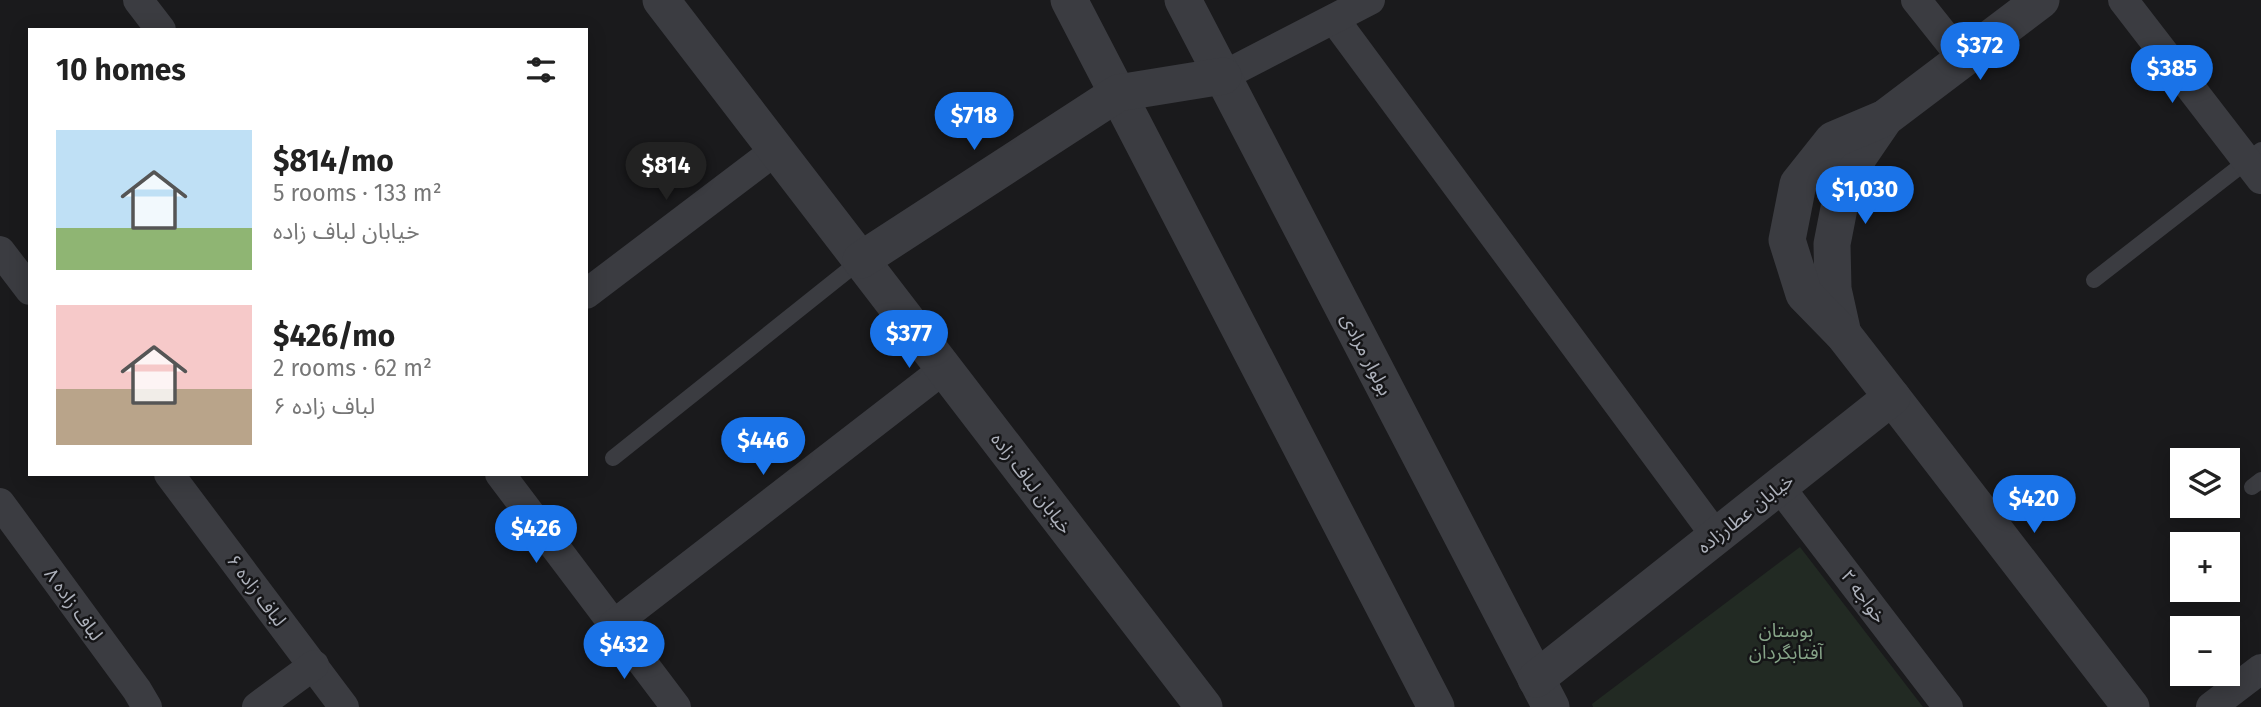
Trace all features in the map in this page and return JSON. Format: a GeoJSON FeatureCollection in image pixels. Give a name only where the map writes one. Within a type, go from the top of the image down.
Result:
{"type":"FeatureCollection","features":[{"type":"Feature","properties":{"kind":"street"},"geometry":{"type":"LineString","coordinates":[[138,0],[159,28]]}},
{"type":"Feature","properties":{"kind":"street","name":"خیابان لباف زاده"},"geometry":{"type":"LineString","coordinates":[[661,0],[1203,706]]}},
{"type":"Feature","properties":{"kind":"street"},"geometry":{"type":"LineString","coordinates":[[1069,0],[1436,707]]}},
{"type":"Feature","properties":{"kind":"street","name":"بولوار مرادی"},"geometry":{"type":"LineString","coordinates":[[1183,0],[1543,693]]}},
{"type":"Feature","properties":{"kind":"street"},"geometry":{"type":"LineString","coordinates":[[861,260],[1118,93],[1223,76],[1370,0]]}},
{"type":"Feature","properties":{"kind":"street"},"geometry":{"type":"LineString","coordinates":[[1916,0],[1963,59]]}},
{"type":"Feature","properties":{"kind":"street"},"geometry":{"type":"LineString","coordinates":[[2041,0],[1885,118],[1833,140],[1798,184],[1787,240],[1804,294],[1843,334],[2131,707]]}},
{"type":"Feature","properties":{"kind":"street"},"geometry":{"type":"LineString","coordinates":[[2123,0],[2256,163]]}},
{"type":"Feature","properties":{"kind":"street"},"geometry":{"type":"LineString","coordinates":[[1334,19],[1716,536]]}},
{"type":"Feature","properties":{"kind":"street"},"geometry":{"type":"LineString","coordinates":[[588,292],[776,150]]}},
{"type":"Feature","properties":{"kind":"street"},"geometry":{"type":"LineString","coordinates":[[0,251],[28,287]]}},
{"type":"Feature","properties":{"kind":"street"},"geometry":{"type":"LineString","coordinates":[[613,625],[944,369]]}},
{"type":"Feature","properties":{"kind":"street","name":"خیابان عطارزاده"},"geometry":{"type":"LineString","coordinates":[[1543,693],[1716,536],[1892,397]]}},
{"type":"Feature","properties":{"kind":"street","name":"لباف زاده ۶"},"geometry":{"type":"LineString","coordinates":[[171,476],[344,707]]}},
{"type":"Feature","properties":{"kind":"street"},"geometry":{"type":"LineString","coordinates":[[501,476],[676,707]]}},
{"type":"Feature","properties":{"kind":"street","name":"خواجه ۲"},"geometry":{"type":"LineString","coordinates":[[1779,486],[1948,707]]}},
{"type":"Feature","properties":{"kind":"street","name":"لباف زاده ۸"},"geometry":{"type":"LineString","coordinates":[[0,503],[148,707]]}},
{"type":"Feature","properties":{"kind":"street"},"geometry":{"type":"LineString","coordinates":[[257,707],[314,665]]}},
{"type":"Feature","properties":{"kind":"street"},"geometry":{"type":"LineString","coordinates":[[2211,707],[2261,669]]}},
{"type":"Feature","properties":{"kind":"lane"},"geometry":{"type":"LineString","coordinates":[[2094,280],[2256,163]]}},
{"type":"Feature","properties":{"kind":"lane"},"geometry":{"type":"LineString","coordinates":[[613,458],[861,260]]}},
{"type":"Feature","properties":{"kind":"green space","name":"بوستان آفتابگردان"},"geometry":{"type":"Polygon","coordinates":[[[1800,547],[1923,707],[1593,707],[1592,704],[1800,547]]]}}]}
